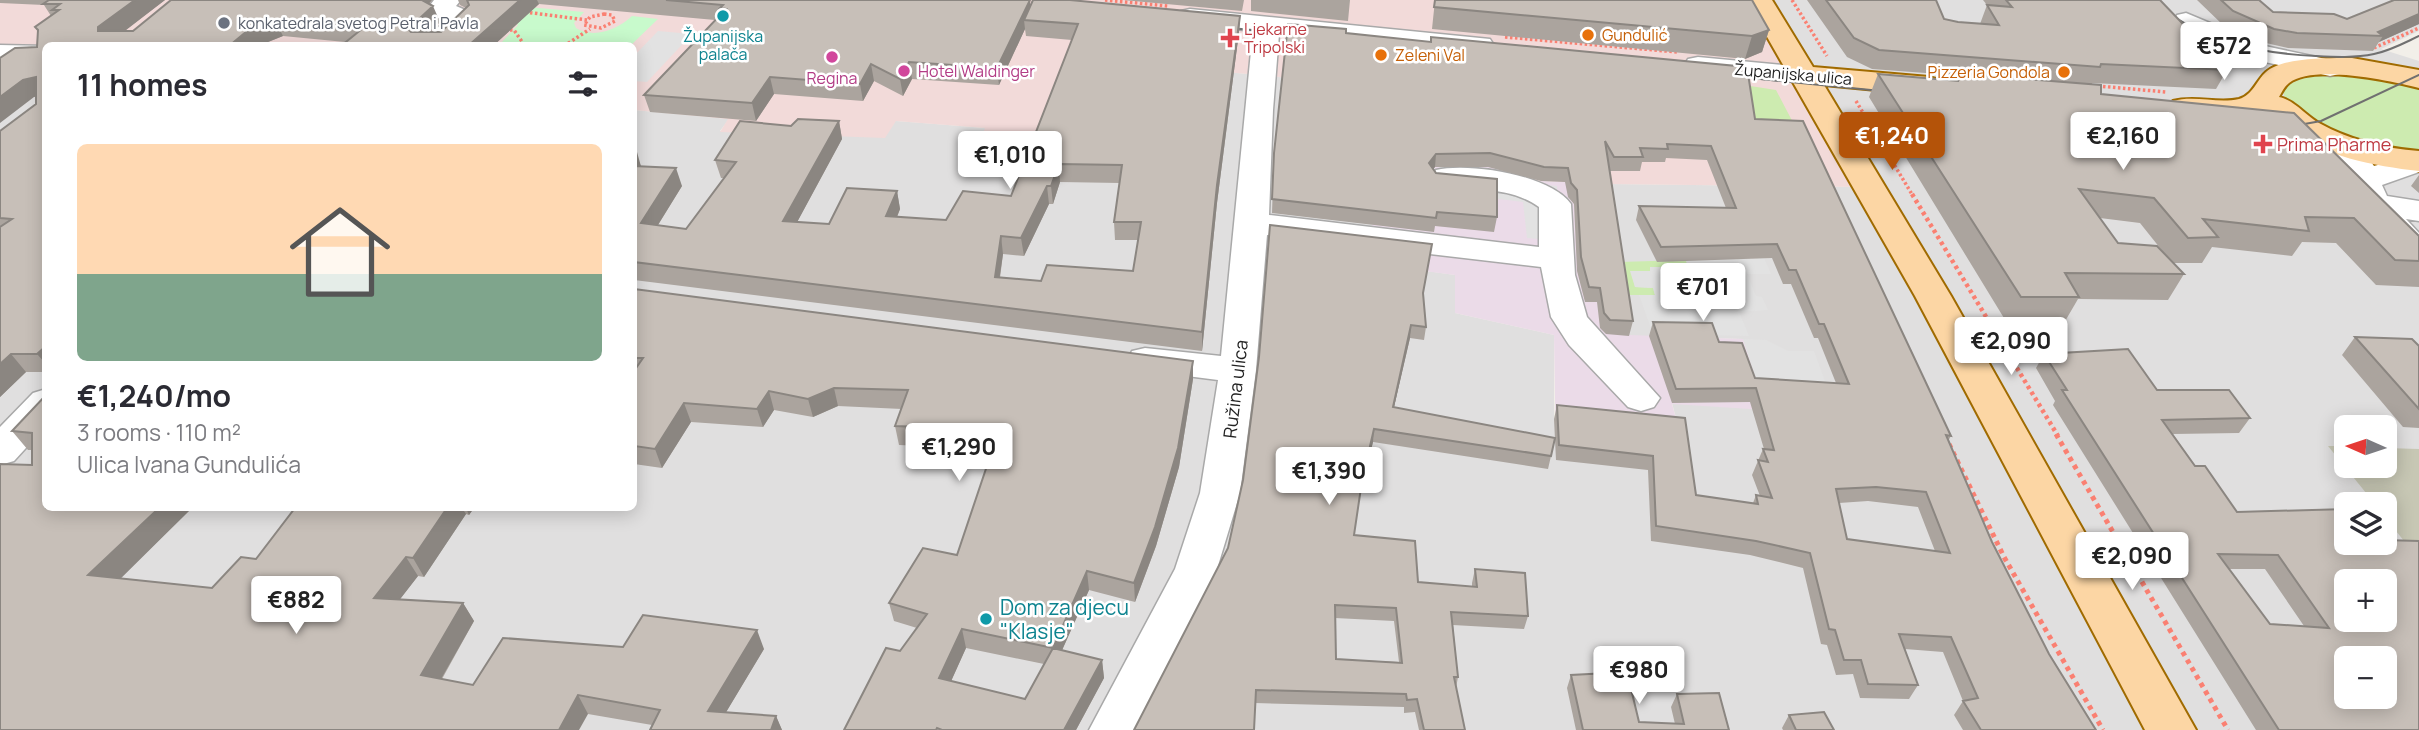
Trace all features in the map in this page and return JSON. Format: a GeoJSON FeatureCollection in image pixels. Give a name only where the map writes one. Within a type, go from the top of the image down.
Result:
{"type":"FeatureCollection","features":[{"type":"Feature","properties":{"kind":"main road"},"geometry":{"type":"LineString","coordinates":[[1759,0],[1933,296],[2171,730]]}},
{"type":"Feature","properties":{"kind":"main road"},"geometry":{"type":"LineString","coordinates":[[2178,101],[2242,106],[2258,102],[2268,91],[2270,84],[2282,75],[2394,62],[2419,51]]}},
{"type":"Feature","properties":{"kind":"main road"},"geometry":{"type":"LineString","coordinates":[[2338,68],[2389,72],[2419,79]]}},
{"type":"Feature","properties":{"kind":"main road","name":"Županijska ulica"},"geometry":{"type":"LineString","coordinates":[[1805,75],[1958,88]]}},
{"type":"Feature","properties":{"kind":"main road"},"geometry":{"type":"LineString","coordinates":[[2268,91],[2283,113],[2322,137]]}},
{"type":"Feature","properties":{"kind":"main road"},"geometry":{"type":"LineString","coordinates":[[2178,101],[2263,119],[2384,156],[2419,162]]}},
{"type":"Feature","properties":{"kind":"street"},"geometry":{"type":"LineString","coordinates":[[436,42],[456,26],[461,18],[440,9],[448,0]]}},
{"type":"Feature","properties":{"kind":"street"},"geometry":{"type":"LineString","coordinates":[[2166,0],[2186,21],[2248,64],[2261,77],[2268,91]]}},
{"type":"Feature","properties":{"kind":"street"},"geometry":{"type":"LineString","coordinates":[[1171,15],[1508,47]]}},
{"type":"Feature","properties":{"kind":"street"},"geometry":{"type":"LineString","coordinates":[[2186,21],[2227,43],[2255,54],[2288,62],[2338,68]]}},
{"type":"Feature","properties":{"kind":"street","name":"Ružina ulica"},"geometry":{"type":"LineString","coordinates":[[1113,730],[1196,569],[1212,524],[1224,469],[1238,370],[1267,24]]}},
{"type":"Feature","properties":{"kind":"street"},"geometry":{"type":"LineString","coordinates":[[2,53],[42,54]]}},
{"type":"Feature","properties":{"kind":"street","name":"Županijska ulica"},"geometry":{"type":"LineString","coordinates":[[1671,63],[1805,75]]}},
{"type":"Feature","properties":{"kind":"street"},"geometry":{"type":"LineString","coordinates":[[2322,137],[2351,156],[2369,193],[2419,252]]}},
{"type":"Feature","properties":{"kind":"street"},"geometry":{"type":"LineString","coordinates":[[2369,193],[2394,169],[2419,162]]}},
{"type":"Feature","properties":{"kind":"street"},"geometry":{"type":"LineString","coordinates":[[1446,177],[1517,186],[1547,197],[1555,204],[1556,259],[1560,288],[1570,319],[1642,398]]}},
{"type":"Feature","properties":{"kind":"street"},"geometry":{"type":"LineString","coordinates":[[2369,193],[2419,211]]}},
{"type":"Feature","properties":{"kind":"street"},"geometry":{"type":"LineString","coordinates":[[1252,223],[1556,259]]}},
{"type":"Feature","properties":{"kind":"street"},"geometry":{"type":"LineString","coordinates":[[1114,356],[1238,370]]}},
{"type":"Feature","properties":{"kind":"street"},"geometry":{"type":"LineString","coordinates":[[10,450],[42,407]]}},
{"type":"Feature","properties":{"kind":"path"},"geometry":{"type":"LineString","coordinates":[[1792,0],[2045,413],[2228,730]]}},
{"type":"Feature","properties":{"kind":"path"},"geometry":{"type":"LineString","coordinates":[[522,12],[587,20],[604,14],[616,19],[606,27],[591,29],[569,42]]}},
{"type":"Feature","properties":{"kind":"path"},"geometry":{"type":"LineString","coordinates":[[587,20],[584,25],[591,29]]}},
{"type":"Feature","properties":{"kind":"path"},"geometry":{"type":"LineString","coordinates":[[456,26],[514,30],[522,42]]}},
{"type":"Feature","properties":{"kind":"path"},"geometry":{"type":"LineString","coordinates":[[2370,49],[2419,29]]}},
{"type":"Feature","properties":{"kind":"path"},"geometry":{"type":"LineString","coordinates":[[2097,86],[2178,101]]}},
{"type":"Feature","properties":{"kind":"path"},"geometry":{"type":"LineString","coordinates":[[1944,433],[2004,557],[2103,730]]}},
{"type":"Feature","properties":{"kind":"shaded area"},"geometry":{"type":"Polygon","coordinates":[[[0,0],[1749,0],[1860,187],[1607,184],[1519,180],[1507,109],[1279,77],[1074,58],[1029,171],[969,169],[985,128],[896,121],[885,138],[720,132],[728,119],[637,110],[637,42],[42,42],[42,48],[0,64],[0,0]]]}},
{"type":"Feature","properties":{"kind":"shaded area"},"geometry":{"type":"Polygon","coordinates":[[[1749,0],[2419,0],[2419,31],[2381,49],[2419,61],[2419,730],[0,730],[0,64],[42,63],[42,511],[637,511],[637,110],[729,119],[720,131],[896,121],[986,128],[1073,58],[1279,77],[1507,109],[1435,160],[1433,192],[1373,230],[1284,251],[1455,275],[1455,313],[1554,335],[1554,419],[1680,433],[1672,403],[1765,409],[1743,339],[1629,336],[1607,184],[1859,187],[1749,0]]]}},
{"type":"Feature","properties":{"kind":"shaded area"},"geometry":{"type":"Polygon","coordinates":[[[658,31],[692,34],[647,82],[637,81],[637,53],[658,31]]]}},
{"type":"Feature","properties":{"kind":"shaded area"},"geometry":{"type":"Polygon","coordinates":[[[1435,160],[1517,169],[1520,180],[1607,184],[1629,335],[1743,339],[1766,410],[1672,404],[1680,433],[1556,460],[1554,335],[1455,313],[1455,275],[1263,250],[1268,218],[1372,230],[1373,196],[1433,192],[1435,160]]]}},
{"type":"Feature","properties":{"kind":"shaded area"},"geometry":{"type":"Polygon","coordinates":[[[1440,165],[1509,173],[1517,182],[1557,186],[1561,241],[1527,238],[1523,202],[1436,191],[1440,165]]]}},
{"type":"Feature","properties":{"kind":"shaded area"},"geometry":{"type":"Polygon","coordinates":[[[1764,258],[1771,274],[1747,274],[1756,296],[1762,297],[1768,310],[1739,312],[1749,336],[1653,334],[1639,295],[1655,295],[1653,288],[1635,287],[1630,271],[1650,271],[1650,267],[1688,268],[1686,260],[1764,258]]]}},
{"type":"Feature","properties":{"kind":"shaded area"},"geometry":{"type":"Polygon","coordinates":[[[1743,339],[1766,340],[1788,351],[1814,351],[1831,398],[1761,393],[1743,339]]]}},
{"type":"Feature","properties":{"kind":"shaded area"},"geometry":{"type":"Polygon","coordinates":[[[2398,448],[2419,449],[2419,560],[2397,532],[2397,492],[2365,492],[2354,478],[2398,478],[2398,448]]]}},
{"type":"Feature","properties":{"kind":"green space"},"geometry":{"type":"Polygon","coordinates":[[[495,4],[584,12],[574,23],[576,28],[590,33],[612,29],[632,16],[658,19],[634,42],[502,42],[518,25],[495,4]]]}},
{"type":"Feature","properties":{"kind":"green space"},"geometry":{"type":"Polygon","coordinates":[[[2340,74],[2368,76],[2419,86],[2419,154],[2343,140],[2286,103],[2283,90],[2296,81],[2340,74]]]}},
{"type":"Feature","properties":{"kind":"green space"},"geometry":{"type":"Polygon","coordinates":[[[1744,85],[1776,90],[1799,134],[1725,131],[1744,85]]]}},
{"type":"Feature","properties":{"kind":"green space"},"geometry":{"type":"Polygon","coordinates":[[[1686,260],[1688,268],[1650,267],[1650,272],[1631,271],[1635,287],[1653,288],[1655,295],[1624,295],[1619,262],[1686,260]]]}},
{"type":"Feature","properties":{"kind":"building"},"geometry":{"type":"Polygon","coordinates":[[[49,0],[135,0],[98,27],[98,31],[133,31],[171,0],[422,0],[433,6],[408,29],[411,32],[441,32],[469,5],[467,0],[520,0],[473,42],[346,42],[363,28],[275,20],[252,27],[234,42],[42,42],[42,350],[37,354],[11,354],[0,364],[0,227],[12,219],[0,218],[0,131],[36,104],[36,77],[23,80],[0,97],[0,58],[15,48],[37,47],[38,30],[35,27],[59,10],[52,10],[60,4],[43,4],[49,0]]]}},
{"type":"Feature","properties":{"kind":"building"},"geometry":{"type":"Polygon","coordinates":[[[666,0],[1030,0],[997,68],[909,62],[900,79],[871,64],[860,84],[770,77],[752,103],[644,95],[726,9],[720,8],[723,5],[666,0]]]}},
{"type":"Feature","properties":{"kind":"building"},"geometry":{"type":"Polygon","coordinates":[[[1033,0],[1070,0],[1240,16],[1217,185],[1202,332],[637,262],[637,166],[676,168],[641,223],[686,229],[736,162],[715,160],[740,121],[791,126],[798,119],[839,121],[783,221],[829,224],[847,188],[897,191],[886,216],[946,220],[963,191],[1011,196],[1078,24],[1024,20],[1033,0]],[[1059,164],[1051,186],[1047,186],[1021,238],[1001,236],[995,277],[1041,281],[1047,265],[1133,271],[1141,222],[1114,222],[1122,165],[1059,164]]]}},
{"type":"Feature","properties":{"kind":"building"},"geometry":{"type":"Polygon","coordinates":[[[1435,0],[1752,0],[1769,30],[1752,36],[1434,7],[1435,0]]]}},
{"type":"Feature","properties":{"kind":"building"},"geometry":{"type":"Polygon","coordinates":[[[1826,0],[1936,0],[1944,19],[1999,25],[1987,5],[2012,7],[2006,0],[2160,0],[2227,70],[2101,64],[2100,67],[1879,50],[1854,38],[1826,0]]]}},
{"type":"Feature","properties":{"kind":"building"},"geometry":{"type":"Polygon","coordinates":[[[2221,0],[2259,0],[2273,12],[2334,14],[2347,19],[2394,0],[2419,0],[2419,14],[2378,32],[2383,36],[2297,33],[2274,29],[2233,11],[2221,0]]]}},
{"type":"Feature","properties":{"kind":"building"},"geometry":{"type":"Polygon","coordinates":[[[1288,24],[1346,29],[1346,33],[1431,42],[1431,37],[1747,67],[1755,119],[1803,121],[1951,436],[1946,435],[1992,542],[2049,654],[2096,730],[1981,730],[1963,701],[1978,698],[1951,637],[1899,634],[1918,685],[1868,684],[1861,660],[1844,660],[1835,630],[1829,629],[1810,553],[1756,541],[1656,526],[1653,456],[1559,445],[1557,405],[1685,418],[1696,495],[1758,504],[1756,495],[1772,498],[1758,460],[1768,462],[1763,449],[1774,450],[1756,388],[1676,389],[1653,322],[1712,323],[1719,342],[1742,343],[1755,378],[1849,384],[1824,324],[1819,324],[1796,270],[1789,270],[1777,244],[1661,247],[1639,206],[1736,208],[1711,146],[1667,144],[1668,149],[1640,148],[1643,157],[1614,157],[1605,141],[1633,321],[1610,320],[1604,313],[1600,288],[1589,287],[1581,257],[1577,190],[1571,183],[1568,168],[1544,167],[1490,153],[1436,154],[1429,163],[1436,173],[1497,179],[1497,217],[1437,212],[1436,218],[1272,199],[1274,153],[1288,24]],[[1876,487],[1836,489],[1847,539],[1950,553],[1926,492],[1876,487]]]}},
{"type":"Feature","properties":{"kind":"building"},"geometry":{"type":"Polygon","coordinates":[[[1940,72],[2101,85],[2101,94],[2294,113],[2419,236],[2419,261],[2395,260],[2354,218],[2305,217],[2309,231],[2203,219],[2218,237],[2188,238],[2154,198],[2079,189],[2118,243],[2157,246],[2184,274],[2065,273],[2079,297],[2021,297],[1878,74],[1959,81],[1940,72]]]}},
{"type":"Feature","properties":{"kind":"building"},"geometry":{"type":"Polygon","coordinates":[[[1270,225],[1432,244],[1423,293],[1426,327],[1411,325],[1393,407],[1555,438],[1551,456],[1374,429],[1362,481],[1354,535],[1415,541],[1418,582],[1477,587],[1475,569],[1525,573],[1528,616],[1451,612],[1458,677],[1454,677],[1465,730],[1424,730],[1417,699],[1407,700],[1406,694],[1256,690],[1254,730],[1134,730],[1228,548],[1243,480],[1259,357],[1270,225]],[[1335,605],[1336,659],[1402,663],[1396,608],[1335,605]]]}},
{"type":"Feature","properties":{"kind":"building"},"geometry":{"type":"Polygon","coordinates":[[[637,289],[1193,361],[1178,448],[1155,527],[1134,583],[1087,571],[1053,648],[1102,660],[1064,730],[844,730],[886,648],[900,651],[927,614],[889,603],[923,548],[957,555],[999,430],[895,426],[908,390],[834,388],[808,399],[769,391],[757,409],[684,403],[655,449],[637,446],[637,367],[643,358],[637,358],[637,289]],[[962,629],[939,678],[1025,699],[1053,648],[962,629]]]}},
{"type":"Feature","properties":{"kind":"building"},"geometry":{"type":"Polygon","coordinates":[[[2355,337],[2412,339],[2419,346],[2419,409],[2355,337]]]}},
{"type":"Feature","properties":{"kind":"building"},"geometry":{"type":"Polygon","coordinates":[[[2128,349],[2157,390],[2229,390],[2250,418],[2162,420],[2195,466],[2205,466],[2237,512],[2334,509],[2334,555],[2397,555],[2397,540],[2419,541],[2419,730],[2279,730],[2062,390],[2067,390],[2044,354],[2128,349]],[[2218,554],[2270,624],[2329,628],[2278,555],[2218,554]]]}},
{"type":"Feature","properties":{"kind":"building"},"geometry":{"type":"Polygon","coordinates":[[[42,399],[42,511],[156,511],[88,575],[212,588],[241,557],[256,559],[293,511],[445,511],[413,558],[406,557],[374,598],[463,603],[421,675],[473,685],[503,638],[623,647],[643,615],[757,630],[708,711],[776,716],[771,730],[650,730],[660,710],[578,695],[559,730],[0,730],[0,464],[32,465],[32,433],[12,431],[42,399]]]}},
{"type":"Feature","properties":{"kind":"building"},"geometry":{"type":"Polygon","coordinates":[[[1627,672],[1639,722],[1684,724],[1677,694],[1719,693],[1729,730],[1583,730],[1571,675],[1627,672]]]}},
{"type":"Feature","properties":{"kind":"building"},"geometry":{"type":"Polygon","coordinates":[[[1824,712],[1834,730],[1796,730],[1789,715],[1824,712]]]}},
{"type":"Feature","properties":{"kind":"tram line"},"geometry":{"type":"LineString","coordinates":[[2152,0],[2189,26],[2208,35],[2271,52],[2360,56],[2386,51],[2419,36]]}},
{"type":"Feature","properties":{"kind":"tram line"},"geometry":{"type":"LineString","coordinates":[[1219,27],[1306,35]]}},
{"type":"Feature","properties":{"kind":"tram line"},"geometry":{"type":"LineString","coordinates":[[2288,127],[2321,121],[2419,75]]}},
{"type":"Feature","properties":{"kind":"tram line"},"geometry":{"type":"LineString","coordinates":[[1731,76],[1891,92]]}},
{"type":"Feature","properties":{"kind":"place","name":"Županijska palača"},"geometry":{"type":"Point","coordinates":[723,16]}},
{"type":"Feature","properties":{"kind":"place","name":"konkatedrala svetog Petra i Pavla"},"geometry":{"type":"Point","coordinates":[224,23]}},
{"type":"Feature","properties":{"kind":"place","name":"Gundulić"},"geometry":{"type":"Point","coordinates":[1588,35]}},
{"type":"Feature","properties":{"kind":"place","name":"Ljekarne Tripolski"},"geometry":{"type":"Point","coordinates":[1230,38]}},
{"type":"Feature","properties":{"kind":"place","name":"Zeleni Val"},"geometry":{"type":"Point","coordinates":[1381,55]}},
{"type":"Feature","properties":{"kind":"place","name":"Regina"},"geometry":{"type":"Point","coordinates":[832,57]}},
{"type":"Feature","properties":{"kind":"place","name":"Hotel Waldinger"},"geometry":{"type":"Point","coordinates":[904,71]}},
{"type":"Feature","properties":{"kind":"place","name":"Pizzeria Gondola"},"geometry":{"type":"Point","coordinates":[2064,72]}},
{"type":"Feature","properties":{"kind":"place","name":"Prima Pharme"},"geometry":{"type":"Point","coordinates":[2263,144]}},
{"type":"Feature","properties":{"kind":"place","name":"Dom za djecu \"Klasje\""},"geometry":{"type":"Point","coordinates":[986,619]}}]}
